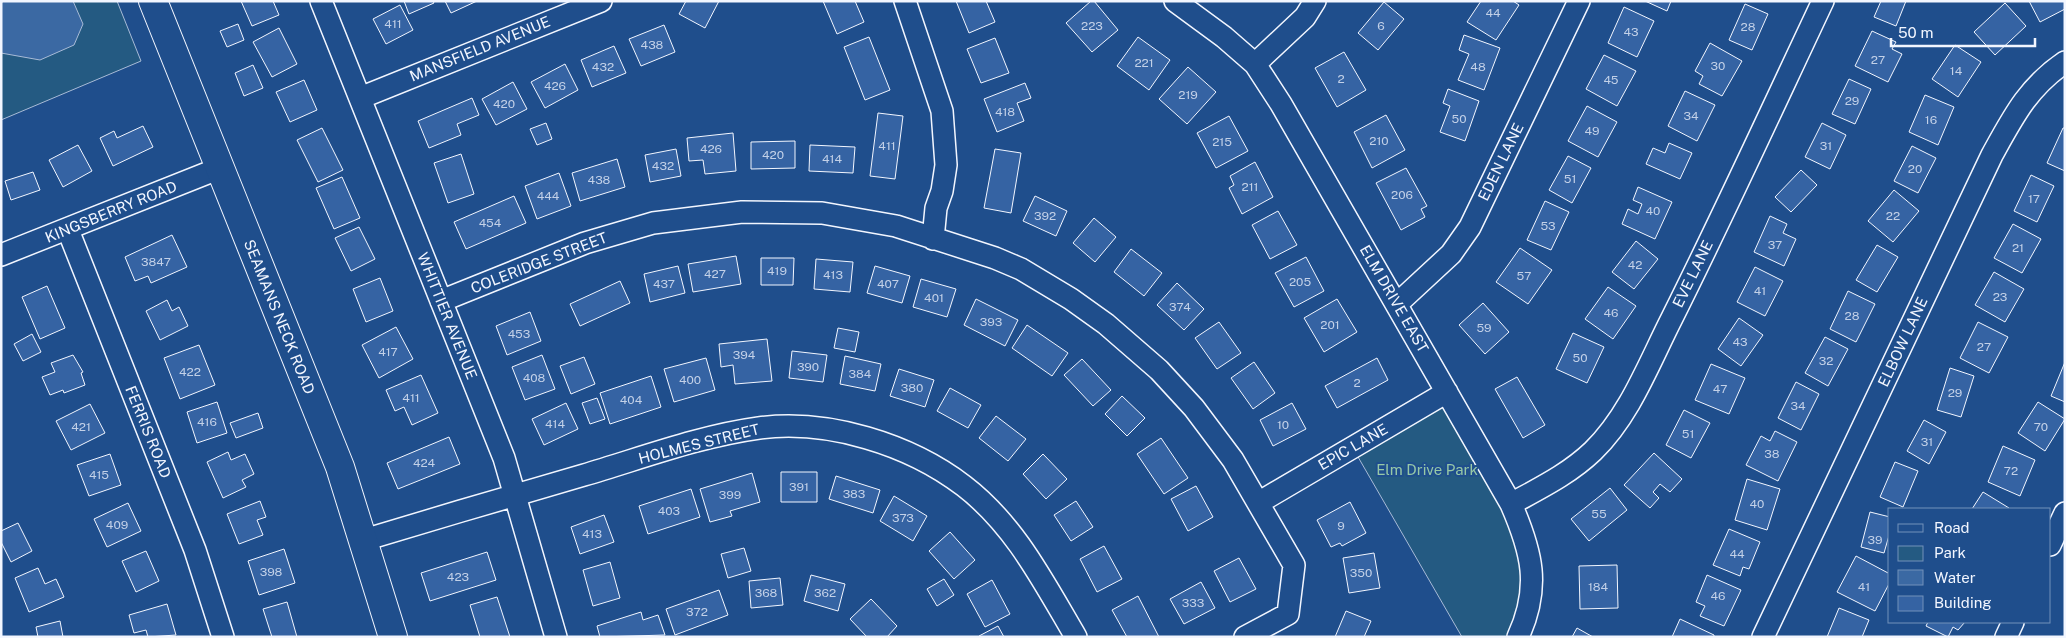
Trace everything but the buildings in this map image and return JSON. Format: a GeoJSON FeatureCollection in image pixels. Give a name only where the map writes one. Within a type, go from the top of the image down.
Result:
{"type":"FeatureCollection","features":[{"type":"Feature","properties":{"kind":"main road","name":"SEAMANS NECK ROAD"},"geometry":{"type":"LineString","coordinates":[[153,1],[340,467],[393,637]]}},
{"type":"Feature","properties":{"kind":"street","name":"WHITTIER AVENUE"},"geometry":{"type":"LineString","coordinates":[[321,1],[504,458],[556,637]]}},
{"type":"Feature","properties":{"kind":"street","name":"MANSFIELD AVENUE"},"geometry":{"type":"LineString","coordinates":[[360,98],[600,1]]}},
{"type":"Feature","properties":{"kind":"street"},"geometry":{"type":"LineString","coordinates":[[905,1],[942,111],[946,164],[942,191],[936,208],[933,239]]}},
{"type":"Feature","properties":{"kind":"street","name":"ELM DRIVE EAST"},"geometry":{"type":"LineString","coordinates":[[1175,1],[1224,37],[1255,64],[1281,104],[1397,304],[1510,504],[1525,536],[1531,560],[1528,614],[1518,637]]}},
{"type":"Feature","properties":{"kind":"street"},"geometry":{"type":"LineString","coordinates":[[1255,64],[1305,17],[1316,1]]}},
{"type":"Feature","properties":{"kind":"street","name":"EDEN LANE"},"geometry":{"type":"LineString","coordinates":[[1397,304],[1451,254],[1470,227],[1579,1]]}},
{"type":"Feature","properties":{"kind":"street","name":"EVE LANE"},"geometry":{"type":"LineString","coordinates":[[1510,504],[1557,479],[1593,450],[1614,426],[1631,398],[1690,283],[1823,1]]}},
{"type":"Feature","properties":{"kind":"street","name":"ELBOW LANE"},"geometry":{"type":"LineString","coordinates":[[1763,637],[1992,155],[2018,108],[2044,76],[2065,62]]}},
{"type":"Feature","properties":{"kind":"street","name":"KINGSBERRY ROAD"},"geometry":{"type":"LineString","coordinates":[[1,255],[68,230],[220,168]]}},
{"type":"Feature","properties":{"kind":"street","name":"COLERIDGE STREET"},"geometry":{"type":"LineString","coordinates":[[441,301],[585,242],[653,223],[696,216],[742,212],[822,213],[896,226],[995,258],[1021,269],[1071,299],[1106,324],[1159,370],[1194,408],[1233,460],[1294,565],[1288,614],[1245,637]]}},
{"type":"Feature","properties":{"kind":"street","name":"FERRIS ROAD"},"geometry":{"type":"LineString","coordinates":[[68,230],[195,550],[223,637]]}},
{"type":"Feature","properties":{"kind":"street","name":"EPIC LANE"},"geometry":{"type":"LineString","coordinates":[[1258,503],[1448,392]]}},
{"type":"Feature","properties":{"kind":"street","name":"HOLMES STREET"},"geometry":{"type":"LineString","coordinates":[[364,540],[699,441],[760,428],[801,427],[833,430],[904,452],[964,486],[988,508],[1024,549],[1076,637]]}},
{"type":"Feature","properties":{"kind":"street"},"geometry":{"type":"LineString","coordinates":[[2051,543],[2065,513]]}},
{"type":"Feature","properties":{"kind":"street"},"geometry":{"type":"LineString","coordinates":[[2006,637],[2013,623]]}},
{"type":"Feature","properties":{"kind":"green space"},"geometry":{"type":"Polygon","coordinates":[[[1,1],[117,1],[141,61],[1,120],[1,1]]]}},
{"type":"Feature","properties":{"kind":"green space","name":"Elm Drive Park"},"geometry":{"type":"Polygon","coordinates":[[[1446,396],[1528,562],[1513,637],[1462,637],[1354,450],[1446,396]]]}},
{"type":"Feature","properties":{"kind":"water"},"geometry":{"type":"Polygon","coordinates":[[[4,1],[73,1],[83,24],[74,45],[40,60],[1,53],[1,3],[4,1]]]}}]}
